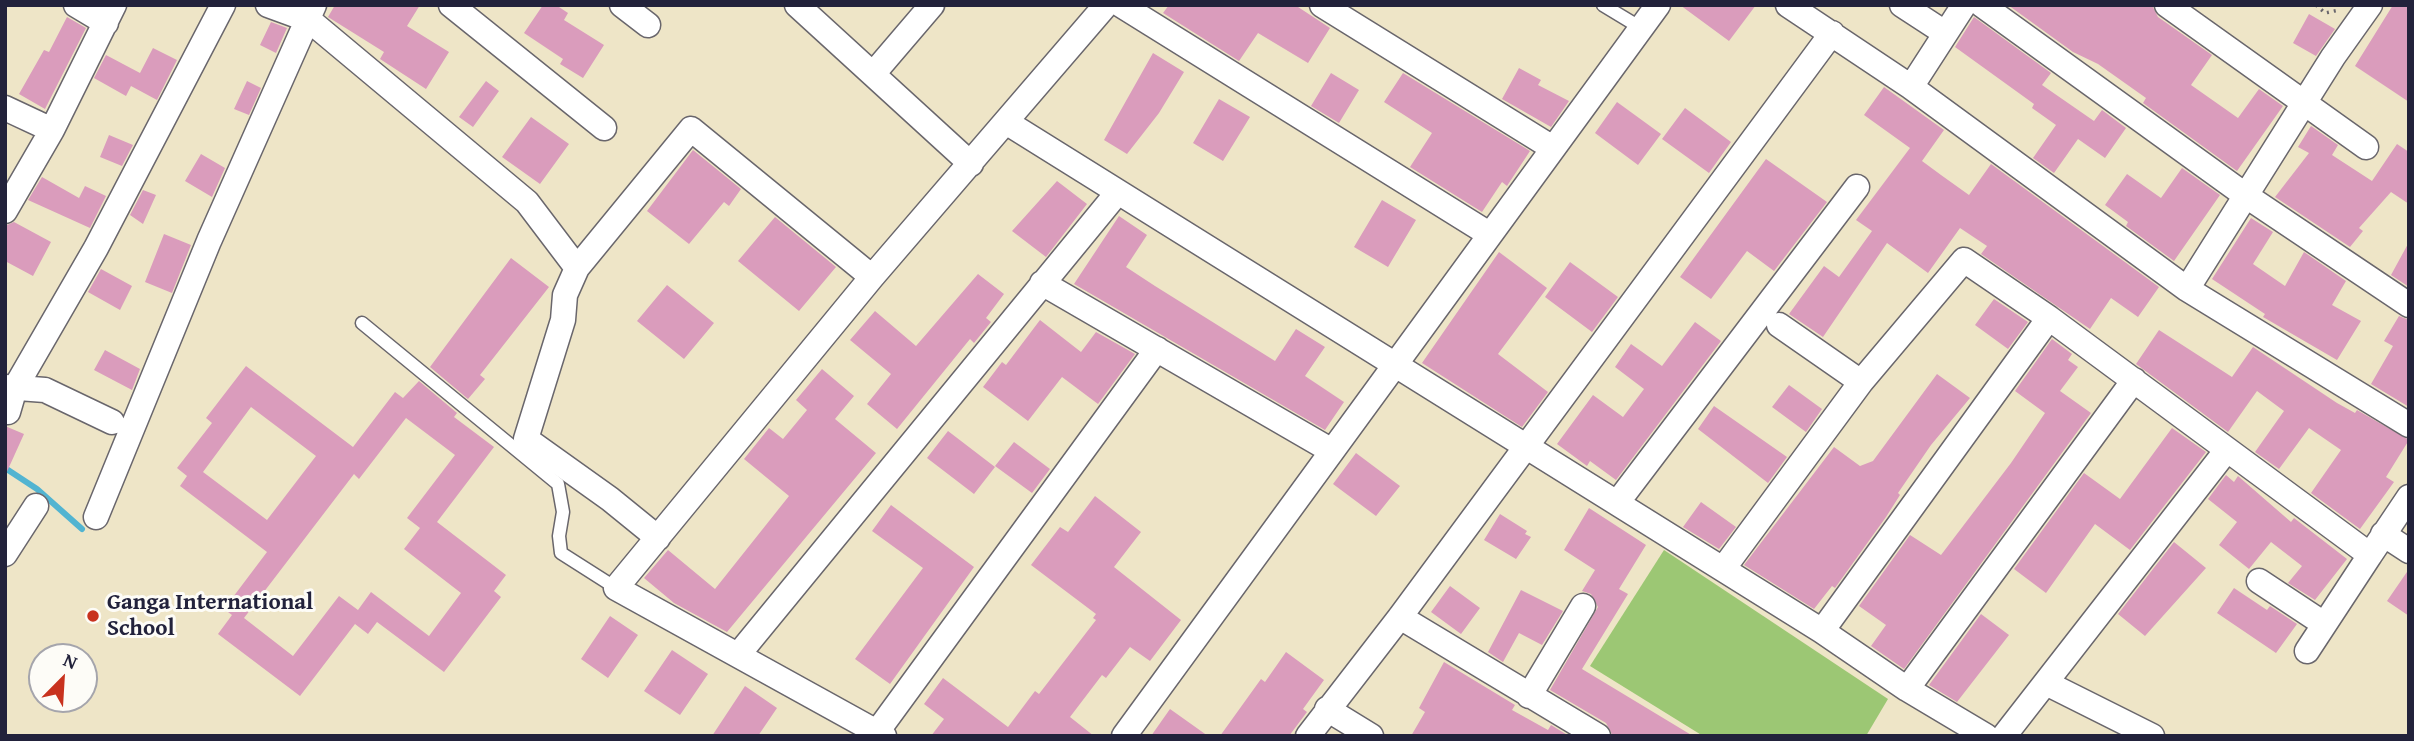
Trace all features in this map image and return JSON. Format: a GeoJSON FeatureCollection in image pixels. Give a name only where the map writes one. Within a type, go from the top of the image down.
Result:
{"type":"FeatureCollection","features":[{"type":"Feature","properties":{"kind":"street"},"geometry":{"type":"LineString","coordinates":[[5,211],[52,130],[110,14],[76,5]]}},
{"type":"Feature","properties":{"kind":"street"},"geometry":{"type":"LineString","coordinates":[[9,396],[96,248],[223,5]]}},
{"type":"Feature","properties":{"kind":"street"},"geometry":{"type":"LineString","coordinates":[[268,5],[312,12],[527,202],[577,268]]}},
{"type":"Feature","properties":{"kind":"street"},"geometry":{"type":"LineString","coordinates":[[451,5],[604,128]]}},
{"type":"Feature","properties":{"kind":"street"},"geometry":{"type":"LineString","coordinates":[[622,5],[648,25]]}},
{"type":"Feature","properties":{"kind":"street"},"geometry":{"type":"LineString","coordinates":[[797,5],[971,163]]}},
{"type":"Feature","properties":{"kind":"street"},"geometry":{"type":"LineString","coordinates":[[873,74],[932,5]]}},
{"type":"Feature","properties":{"kind":"street"},"geometry":{"type":"LineString","coordinates":[[1106,5],[872,277],[616,588],[881,734],[1157,349]]}},
{"type":"Feature","properties":{"kind":"street"},"geometry":{"type":"LineString","coordinates":[[1121,5],[1489,234]]}},
{"type":"Feature","properties":{"kind":"street"},"geometry":{"type":"LineString","coordinates":[[1322,5],[1551,147]]}},
{"type":"Feature","properties":{"kind":"street"},"geometry":{"type":"LineString","coordinates":[[1124,736],[1551,147],[1658,5]]}},
{"type":"Feature","properties":{"kind":"street"},"geometry":{"type":"LineString","coordinates":[[1788,5],[1911,86],[2187,289],[2409,425]]}},
{"type":"Feature","properties":{"kind":"street"},"geometry":{"type":"LineString","coordinates":[[1902,5],[1945,33]]}},
{"type":"Feature","properties":{"kind":"street"},"geometry":{"type":"LineString","coordinates":[[1911,86],[1964,5]]}},
{"type":"Feature","properties":{"kind":"street"},"geometry":{"type":"LineString","coordinates":[[1982,5],[2245,195],[2409,305]]}},
{"type":"Feature","properties":{"kind":"street"},"geometry":{"type":"LineString","coordinates":[[2166,5],[2366,147]]}},
{"type":"Feature","properties":{"kind":"street"},"geometry":{"type":"LineString","coordinates":[[2187,289],[2303,104],[2370,5]]}},
{"type":"Feature","properties":{"kind":"street"},"geometry":{"type":"LineString","coordinates":[[96,516],[209,241],[312,12]]}},
{"type":"Feature","properties":{"kind":"street"},"geometry":{"type":"LineString","coordinates":[[1308,736],[1400,617],[1832,33]]}},
{"type":"Feature","properties":{"kind":"street"},"geometry":{"type":"LineString","coordinates":[[5,108],[52,130]]}},
{"type":"Feature","properties":{"kind":"street"},"geometry":{"type":"LineString","coordinates":[[1006,122],[1822,631],[1907,689],[1986,736]]}},
{"type":"Feature","properties":{"kind":"street"},"geometry":{"type":"LineString","coordinates":[[658,538],[610,499],[526,439],[563,320],[565,295],[577,268],[691,129],[872,277]]}},
{"type":"Feature","properties":{"kind":"street"},"geometry":{"type":"LineString","coordinates":[[1617,503],[1857,187]]}},
{"type":"Feature","properties":{"kind":"street"},"geometry":{"type":"LineString","coordinates":[[738,656],[1118,192]]}},
{"type":"Feature","properties":{"kind":"street"},"geometry":{"type":"LineString","coordinates":[[1723,569],[1861,382],[1964,260],[2049,318],[2370,555]]}},
{"type":"Feature","properties":{"kind":"street"},"geometry":{"type":"LineString","coordinates":[[1042,282],[1332,452]]}},
{"type":"Feature","properties":{"kind":"street"},"geometry":{"type":"LineString","coordinates":[[1822,631],[2049,318]]}},
{"type":"Feature","properties":{"kind":"street"},"geometry":{"type":"LineString","coordinates":[[1779,324],[1861,382]]}},
{"type":"Feature","properties":{"kind":"street"},"geometry":{"type":"LineString","coordinates":[[1907,689],[2134,380]]}},
{"type":"Feature","properties":{"kind":"street"},"geometry":{"type":"LineString","coordinates":[[9,396],[45,390],[112,422]]}},
{"type":"Feature","properties":{"kind":"street"},"geometry":{"type":"LineString","coordinates":[[2004,736],[2227,451]]}},
{"type":"Feature","properties":{"kind":"street"},"geometry":{"type":"LineString","coordinates":[[2306,651],[2409,498]]}},
{"type":"Feature","properties":{"kind":"street"},"geometry":{"type":"LineString","coordinates":[[5,554],[36,506]]}},
{"type":"Feature","properties":{"kind":"street"},"geometry":{"type":"LineString","coordinates":[[2384,534],[2409,551]]}},
{"type":"Feature","properties":{"kind":"street"},"geometry":{"type":"LineString","coordinates":[[2259,581],[2325,624]]}},
{"type":"Feature","properties":{"kind":"street"},"geometry":{"type":"LineString","coordinates":[[1529,696],[1583,606]]}},
{"type":"Feature","properties":{"kind":"street"},"geometry":{"type":"LineString","coordinates":[[1400,617],[1598,736]]}},
{"type":"Feature","properties":{"kind":"street"},"geometry":{"type":"LineString","coordinates":[[2046,683],[2152,736]]}},
{"type":"Feature","properties":{"kind":"street"},"geometry":{"type":"LineString","coordinates":[[1327,709],[1371,736]]}},
{"type":"Feature","properties":{"kind":"lane"},"geometry":{"type":"LineString","coordinates":[[1603,5],[1641,28]]}},
{"type":"Feature","properties":{"kind":"lane"},"geometry":{"type":"LineString","coordinates":[[362,323],[558,484],[563,512],[559,536],[561,553],[616,588]]}},
{"type":"Feature","properties":{"kind":"path"},"geometry":{"type":"LineString","coordinates":[[2316,5],[2325,13],[2338,10],[2343,5]]}},
{"type":"Feature","properties":{"kind":"green space"},"geometry":{"type":"Polygon","coordinates":[[[1664,550],[1888,699],[1866,736],[1703,736],[1590,666],[1664,550]]]}},
{"type":"Feature","properties":{"kind":"building"},"geometry":{"type":"Polygon","coordinates":[[[335,5],[420,5],[407,26],[449,52],[426,89],[380,59],[384,52],[328,17],[335,5]]]}},
{"type":"Feature","properties":{"kind":"building"},"geometry":{"type":"Polygon","coordinates":[[[543,5],[556,5],[568,13],[564,20],[604,45],[583,78],[560,64],[563,59],[524,33],[543,5]]]}},
{"type":"Feature","properties":{"kind":"building"},"geometry":{"type":"Polygon","coordinates":[[[1169,5],[1295,5],[1330,28],[1308,63],[1258,33],[1239,61],[1163,13],[1169,5]]]}},
{"type":"Feature","properties":{"kind":"building"},"geometry":{"type":"Polygon","coordinates":[[[1680,5],[1756,5],[1729,41],[1680,5]]]}},
{"type":"Feature","properties":{"kind":"building"},"geometry":{"type":"Polygon","coordinates":[[[2008,5],[2152,5],[2158,17],[2212,55],[2191,85],[2238,118],[2259,89],[2283,106],[2237,171],[2143,103],[2146,98],[2098,64],[2073,52],[2008,5]]]}},
{"type":"Feature","properties":{"kind":"building"},"geometry":{"type":"Polygon","coordinates":[[[2393,5],[2409,5],[2409,102],[2355,66],[2393,5]]]}},
{"type":"Feature","properties":{"kind":"building"},"geometry":{"type":"Polygon","coordinates":[[[2309,14],[2335,29],[2316,56],[2293,43],[2309,14]]]}},
{"type":"Feature","properties":{"kind":"building"},"geometry":{"type":"Polygon","coordinates":[[[67,17],[86,28],[45,109],[19,94],[44,50],[49,52],[67,17]]]}},
{"type":"Feature","properties":{"kind":"building"},"geometry":{"type":"Polygon","coordinates":[[[1974,17],[2051,73],[2042,85],[2094,121],[2102,110],[2126,128],[2105,158],[2078,139],[2054,173],[2033,158],[2056,125],[2032,108],[2034,104],[1955,47],[1974,17]]]}},
{"type":"Feature","properties":{"kind":"building"},"geometry":{"type":"Polygon","coordinates":[[[271,22],[287,28],[276,53],[260,45],[271,22]]]}},
{"type":"Feature","properties":{"kind":"building"},"geometry":{"type":"Polygon","coordinates":[[[153,48],[177,60],[157,100],[131,86],[126,96],[94,78],[106,55],[140,73],[153,48]]]}},
{"type":"Feature","properties":{"kind":"building"},"geometry":{"type":"Polygon","coordinates":[[[1153,53],[1184,72],[1159,113],[1127,154],[1104,140],[1153,53]]]}},
{"type":"Feature","properties":{"kind":"building"},"geometry":{"type":"Polygon","coordinates":[[[1519,68],[1541,80],[1538,85],[1569,101],[1551,127],[1502,99],[1519,68]]]}},
{"type":"Feature","properties":{"kind":"building"},"geometry":{"type":"Polygon","coordinates":[[[1331,73],[1359,90],[1339,123],[1311,106],[1331,73]]]}},
{"type":"Feature","properties":{"kind":"building"},"geometry":{"type":"Polygon","coordinates":[[[1403,73],[1530,151],[1507,186],[1502,182],[1482,212],[1410,167],[1432,133],[1384,102],[1403,73]]]}},
{"type":"Feature","properties":{"kind":"building"},"geometry":{"type":"Polygon","coordinates":[[[247,81],[261,88],[249,115],[234,109],[247,81]]]}},
{"type":"Feature","properties":{"kind":"building"},"geometry":{"type":"Polygon","coordinates":[[[486,81],[499,91],[473,127],[459,117],[486,81]]]}},
{"type":"Feature","properties":{"kind":"building"},"geometry":{"type":"Polygon","coordinates":[[[1884,87],[1944,130],[1922,161],[1941,175],[1969,195],[1991,164],[2159,287],[2138,317],[2111,298],[2090,329],[1981,254],[1987,246],[1960,228],[1928,273],[1887,243],[1823,337],[1789,314],[1824,266],[1839,277],[1872,231],[1856,220],[1910,148],[1864,115],[1884,87]]]}},
{"type":"Feature","properties":{"kind":"building"},"geometry":{"type":"Polygon","coordinates":[[[1219,99],[1250,117],[1223,161],[1193,143],[1219,99]]]}},
{"type":"Feature","properties":{"kind":"building"},"geometry":{"type":"Polygon","coordinates":[[[1617,102],[1661,134],[1638,165],[1595,133],[1617,102]]]}},
{"type":"Feature","properties":{"kind":"building"},"geometry":{"type":"Polygon","coordinates":[[[1685,108],[1731,142],[1709,173],[1662,139],[1685,108]]]}},
{"type":"Feature","properties":{"kind":"building"},"geometry":{"type":"Polygon","coordinates":[[[531,117],[569,144],[540,184],[502,157],[531,117]]]}},
{"type":"Feature","properties":{"kind":"building"},"geometry":{"type":"Polygon","coordinates":[[[2311,126],[2338,145],[2332,155],[2372,181],[2397,144],[2409,152],[2409,204],[2391,192],[2359,228],[2363,231],[2350,247],[2275,197],[2309,153],[2298,147],[2311,126]]]}},
{"type":"Feature","properties":{"kind":"building"},"geometry":{"type":"Polygon","coordinates":[[[109,135],[133,145],[122,166],[100,157],[109,135]]]}},
{"type":"Feature","properties":{"kind":"building"},"geometry":{"type":"Polygon","coordinates":[[[693,150],[741,189],[729,206],[724,202],[689,244],[647,211],[693,150]]]}},
{"type":"Feature","properties":{"kind":"building"},"geometry":{"type":"Polygon","coordinates":[[[201,154],[225,168],[212,197],[185,181],[201,154]]]}},
{"type":"Feature","properties":{"kind":"building"},"geometry":{"type":"Polygon","coordinates":[[[1766,159],[1827,202],[1774,271],[1747,251],[1711,299],[1680,277],[1766,159]]]}},
{"type":"Feature","properties":{"kind":"building"},"geometry":{"type":"Polygon","coordinates":[[[2182,168],[2220,195],[2174,261],[2126,226],[2128,222],[2105,205],[2127,174],[2161,198],[2182,168]]]}},
{"type":"Feature","properties":{"kind":"building"},"geometry":{"type":"Polygon","coordinates":[[[42,177],[79,198],[85,186],[106,196],[90,228],[28,200],[42,177]]]}},
{"type":"Feature","properties":{"kind":"building"},"geometry":{"type":"Polygon","coordinates":[[[1057,181],[1087,204],[1046,257],[1012,231],[1057,181]]]}},
{"type":"Feature","properties":{"kind":"building"},"geometry":{"type":"Polygon","coordinates":[[[143,190],[156,195],[143,224],[130,215],[143,190]]]}},
{"type":"Feature","properties":{"kind":"building"},"geometry":{"type":"Polygon","coordinates":[[[1382,200],[1416,220],[1388,267],[1354,247],[1382,200]]]}},
{"type":"Feature","properties":{"kind":"building"},"geometry":{"type":"Polygon","coordinates":[[[1119,216],[1147,235],[1126,267],[1155,286],[1275,361],[1296,329],[1325,347],[1305,376],[1344,402],[1325,430],[1074,284],[1119,216]]]}},
{"type":"Feature","properties":{"kind":"building"},"geometry":{"type":"Polygon","coordinates":[[[775,217],[836,267],[799,311],[738,261],[775,217]]]}},
{"type":"Feature","properties":{"kind":"building"},"geometry":{"type":"Polygon","coordinates":[[[2251,218],[2273,232],[2253,264],[2285,286],[2304,252],[2346,281],[2332,305],[2361,321],[2337,360],[2263,317],[2265,314],[2212,279],[2251,218]]]}},
{"type":"Feature","properties":{"kind":"building"},"geometry":{"type":"Polygon","coordinates":[[[14,222],[51,242],[33,276],[5,261],[5,226],[14,222]]]}},
{"type":"Feature","properties":{"kind":"building"},"geometry":{"type":"Polygon","coordinates":[[[164,234],[191,245],[172,293],[145,282],[164,234]]]}},
{"type":"Feature","properties":{"kind":"building"},"geometry":{"type":"Polygon","coordinates":[[[2409,242],[2409,287],[2391,275],[2409,242]]]}},
{"type":"Feature","properties":{"kind":"building"},"geometry":{"type":"Polygon","coordinates":[[[1499,252],[1547,288],[1498,354],[1548,392],[1522,427],[1422,363],[1499,252]]]}},
{"type":"Feature","properties":{"kind":"building"},"geometry":{"type":"Polygon","coordinates":[[[511,258],[549,287],[480,375],[485,379],[468,399],[430,367],[511,258]]]}},
{"type":"Feature","properties":{"kind":"building"},"geometry":{"type":"Polygon","coordinates":[[[1570,262],[1618,297],[1592,332],[1545,297],[1570,262]]]}},
{"type":"Feature","properties":{"kind":"building"},"geometry":{"type":"Polygon","coordinates":[[[101,269],[132,286],[120,310],[88,292],[101,269]]]}},
{"type":"Feature","properties":{"kind":"building"},"geometry":{"type":"Polygon","coordinates":[[[978,274],[1004,294],[986,318],[991,322],[974,343],[970,339],[897,429],[867,404],[891,374],[850,340],[875,311],[916,346],[978,274]]]}},
{"type":"Feature","properties":{"kind":"building"},"geometry":{"type":"Polygon","coordinates":[[[667,285],[714,323],[684,359],[637,321],[667,285]]]}},
{"type":"Feature","properties":{"kind":"building"},"geometry":{"type":"Polygon","coordinates":[[[1994,299],[2028,322],[2008,349],[1975,325],[1994,299]]]}},
{"type":"Feature","properties":{"kind":"building"},"geometry":{"type":"Polygon","coordinates":[[[2399,316],[2409,320],[2409,407],[2371,384],[2393,346],[2384,341],[2399,316]]]}},
{"type":"Feature","properties":{"kind":"building"},"geometry":{"type":"Polygon","coordinates":[[[1040,320],[1081,352],[1096,332],[1135,354],[1098,404],[1062,377],[1028,421],[983,387],[1002,362],[1006,365],[1040,320]]]}},
{"type":"Feature","properties":{"kind":"building"},"geometry":{"type":"Polygon","coordinates":[[[1695,322],[1721,341],[1616,480],[1590,461],[1587,466],[1557,444],[1593,395],[1623,417],[1644,389],[1615,367],[1631,344],[1662,366],[1695,322]]]}},
{"type":"Feature","properties":{"kind":"building"},"geometry":{"type":"Polygon","coordinates":[[[2159,330],[2232,377],[2253,347],[2337,403],[2355,413],[2357,410],[2409,440],[2386,477],[2394,482],[2360,529],[2311,493],[2341,450],[2309,428],[2279,469],[2255,452],[2284,411],[2257,391],[2228,432],[2136,364],[2159,330]]]}},
{"type":"Feature","properties":{"kind":"building"},"geometry":{"type":"Polygon","coordinates":[[[2052,339],[2072,354],[2068,360],[2078,367],[2060,391],[2091,413],[1904,669],[1871,646],[1886,625],[1859,606],[1910,535],[1941,555],[2011,463],[2045,413],[2015,391],[2052,339]]]}},
{"type":"Feature","properties":{"kind":"building"},"geometry":{"type":"Polygon","coordinates":[[[105,350],[140,369],[132,390],[94,370],[105,350]]]}},
{"type":"Feature","properties":{"kind":"building"},"geometry":{"type":"Polygon","coordinates":[[[246,366],[353,447],[395,392],[403,398],[419,381],[457,413],[454,417],[494,447],[437,522],[506,575],[494,591],[501,597],[444,672],[377,622],[368,634],[355,624],[300,696],[218,634],[232,615],[224,609],[267,552],[180,486],[187,476],[177,468],[212,423],[206,418],[246,366]],[[251,407],[203,472],[267,520],[316,456],[251,407]],[[406,418],[359,479],[354,474],[244,618],[293,656],[339,596],[358,610],[371,592],[429,636],[461,593],[404,549],[420,528],[407,518],[455,455],[406,418]]]}},
{"type":"Feature","properties":{"kind":"building"},"geometry":{"type":"Polygon","coordinates":[[[822,369],[854,396],[835,419],[876,453],[727,632],[674,603],[644,578],[668,550],[715,589],[789,496],[744,459],[769,428],[783,439],[807,410],[796,400],[822,369]]]}},
{"type":"Feature","properties":{"kind":"building"},"geometry":{"type":"Polygon","coordinates":[[[1937,374],[1970,398],[1931,445],[1898,493],[1900,495],[1886,517],[1835,588],[1832,586],[1814,609],[1744,565],[1834,447],[1860,466],[1873,461],[1937,374]]]}},
{"type":"Feature","properties":{"kind":"building"},"geometry":{"type":"Polygon","coordinates":[[[1789,385],[1822,409],[1806,432],[1772,407],[1789,385]]]}},
{"type":"Feature","properties":{"kind":"building"},"geometry":{"type":"Polygon","coordinates":[[[1714,406],[1787,457],[1768,483],[1698,429],[1714,406]]]}},
{"type":"Feature","properties":{"kind":"building"},"geometry":{"type":"Polygon","coordinates":[[[5,426],[24,434],[5,476],[5,426]]]}},
{"type":"Feature","properties":{"kind":"building"},"geometry":{"type":"Polygon","coordinates":[[[2172,428],[2206,452],[2130,550],[2095,524],[2046,593],[2014,569],[2084,473],[2120,499],[2172,428]]]}},
{"type":"Feature","properties":{"kind":"building"},"geometry":{"type":"Polygon","coordinates":[[[948,431],[995,467],[974,494],[927,458],[948,431]]]}},
{"type":"Feature","properties":{"kind":"building"},"geometry":{"type":"Polygon","coordinates":[[[1014,442],[1050,469],[1032,493],[995,466],[1014,442]]]}},
{"type":"Feature","properties":{"kind":"building"},"geometry":{"type":"Polygon","coordinates":[[[1356,453],[1400,486],[1376,516],[1333,484],[1356,453]]]}},
{"type":"Feature","properties":{"kind":"building"},"geometry":{"type":"Polygon","coordinates":[[[2226,475],[2234,482],[2238,476],[2291,522],[2294,518],[2347,559],[2315,600],[2288,583],[2302,566],[2271,542],[2249,569],[2219,545],[2237,522],[2208,499],[2226,475]]]}},
{"type":"Feature","properties":{"kind":"building"},"geometry":{"type":"Polygon","coordinates":[[[1095,496],[1141,532],[1114,567],[1181,620],[1150,661],[1130,647],[1106,678],[1102,675],[1070,717],[1094,736],[931,736],[944,719],[924,704],[943,678],[1008,727],[1035,691],[1039,694],[1096,620],[1093,618],[1096,614],[1031,565],[1060,527],[1068,532],[1095,496]]]}},
{"type":"Feature","properties":{"kind":"building"},"geometry":{"type":"Polygon","coordinates":[[[1701,502],[1736,527],[1719,549],[1683,527],[1701,502]]]}},
{"type":"Feature","properties":{"kind":"building"},"geometry":{"type":"Polygon","coordinates":[[[891,505],[974,567],[890,684],[855,659],[923,568],[872,531],[891,505]]]}},
{"type":"Feature","properties":{"kind":"building"},"geometry":{"type":"Polygon","coordinates":[[[1589,508],[1646,545],[1619,589],[1628,594],[1582,669],[1693,736],[1613,736],[1606,723],[1550,690],[1598,607],[1591,594],[1582,591],[1595,570],[1564,550],[1589,508]]]}},
{"type":"Feature","properties":{"kind":"building"},"geometry":{"type":"Polygon","coordinates":[[[1500,514],[1527,531],[1525,534],[1531,537],[1516,559],[1484,540],[1500,514]]]}},
{"type":"Feature","properties":{"kind":"building"},"geometry":{"type":"Polygon","coordinates":[[[2174,542],[2206,568],[2145,636],[2118,614],[2174,542]]]}},
{"type":"Feature","properties":{"kind":"building"},"geometry":{"type":"Polygon","coordinates":[[[2409,569],[2409,616],[2387,601],[2409,569]]]}},
{"type":"Feature","properties":{"kind":"building"},"geometry":{"type":"Polygon","coordinates":[[[1450,586],[1480,608],[1461,634],[1431,612],[1450,586]]]}},
{"type":"Feature","properties":{"kind":"building"},"geometry":{"type":"Polygon","coordinates":[[[2234,588],[2267,610],[2270,606],[2297,624],[2276,653],[2217,613],[2234,588]]]}},
{"type":"Feature","properties":{"kind":"building"},"geometry":{"type":"Polygon","coordinates":[[[1521,590],[1563,611],[1542,645],[1519,633],[1503,662],[1488,652],[1521,590]]]}},
{"type":"Feature","properties":{"kind":"building"},"geometry":{"type":"Polygon","coordinates":[[[1981,614],[2009,635],[1957,702],[1929,685],[1981,614]]]}},
{"type":"Feature","properties":{"kind":"building"},"geometry":{"type":"Polygon","coordinates":[[[610,616],[638,635],[608,678],[581,659],[610,616]]]}},
{"type":"Feature","properties":{"kind":"building"},"geometry":{"type":"Polygon","coordinates":[[[672,650],[708,674],[680,715],[644,691],[672,650]]]}},
{"type":"Feature","properties":{"kind":"building"},"geometry":{"type":"Polygon","coordinates":[[[1286,652],[1324,680],[1303,709],[1307,712],[1289,736],[1220,736],[1261,679],[1265,682],[1286,652]]]}},
{"type":"Feature","properties":{"kind":"building"},"geometry":{"type":"Polygon","coordinates":[[[1444,662],[1515,705],[1512,710],[1548,730],[1551,725],[1569,736],[1411,736],[1425,712],[1419,708],[1444,662]]]}},
{"type":"Feature","properties":{"kind":"building"},"geometry":{"type":"Polygon","coordinates":[[[745,686],[777,708],[758,736],[712,736],[745,686]]]}},
{"type":"Feature","properties":{"kind":"building"},"geometry":{"type":"Polygon","coordinates":[[[1170,709],[1208,736],[1151,736],[1170,709]]]}},
{"type":"Feature","properties":{"kind":"waterway"},"geometry":{"type":"LineString","coordinates":[[5,468],[37,489],[82,529]]}},
{"type":"Feature","properties":{"kind":"place","name":"Ganga International School"},"geometry":{"type":"Point","coordinates":[93,616]}}]}
